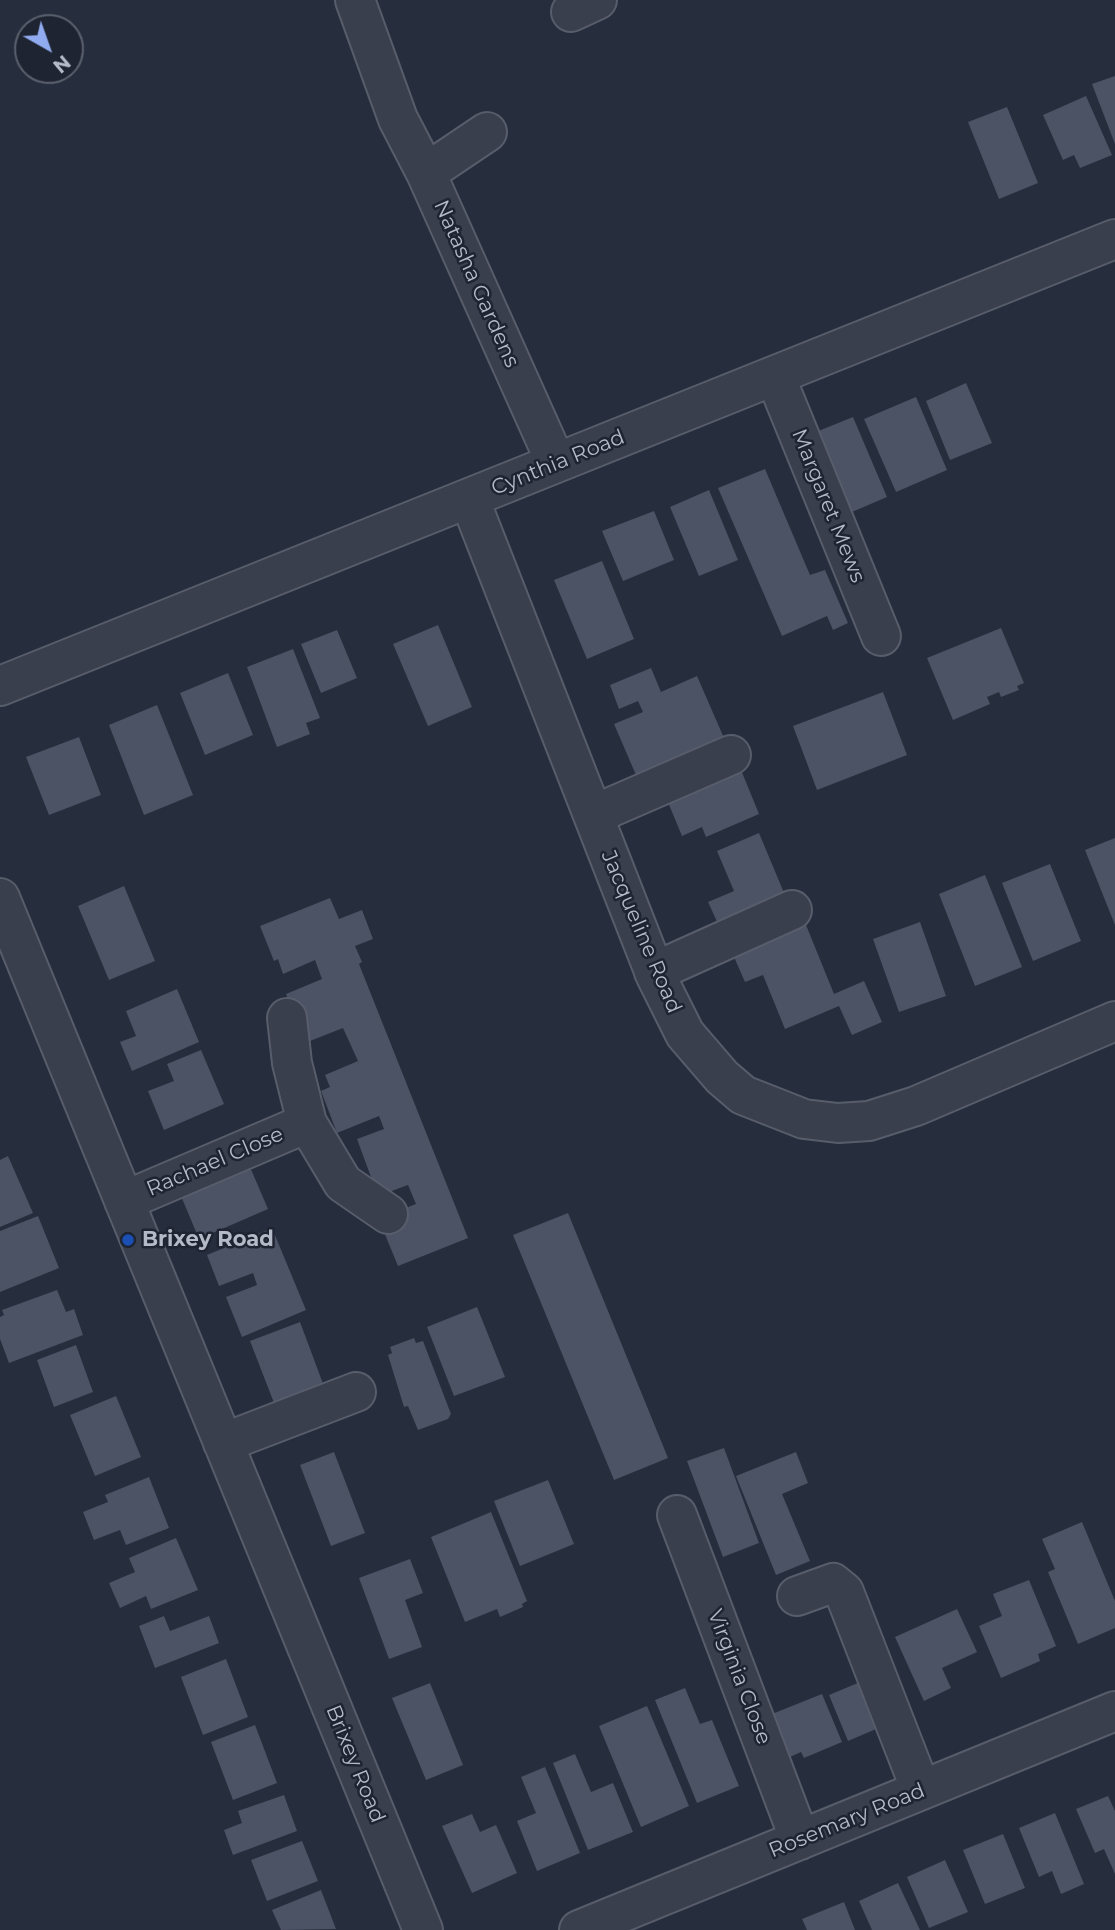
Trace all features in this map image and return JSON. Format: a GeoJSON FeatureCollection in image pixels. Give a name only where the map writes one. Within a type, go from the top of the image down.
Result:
{"type":"FeatureCollection","features":[{"type":"Feature","properties":{"kind":"street","name":"Natasha Gardens"},"geometry":{"type":"LineString","coordinates":[[355,0],[398,119],[426,173],[556,463]]}},
{"type":"Feature","properties":{"kind":"street"},"geometry":{"type":"LineString","coordinates":[[426,173],[487,132]]}},
{"type":"Feature","properties":{"kind":"street","name":"Cynthia Road"},"geometry":{"type":"LineString","coordinates":[[0,686],[1115,239]]}},
{"type":"Feature","properties":{"kind":"street","name":"Margaret Mews"},"geometry":{"type":"LineString","coordinates":[[775,376],[881,636]]}},
{"type":"Feature","properties":{"kind":"street","name":"Jacqueline Road"},"geometry":{"type":"LineString","coordinates":[[469,499],[654,972],[685,1034],[722,1077],[743,1094],[804,1119],[838,1123],[869,1121],[916,1107],[1115,1021]]}},
{"type":"Feature","properties":{"kind":"street"},"geometry":{"type":"LineString","coordinates":[[593,815],[731,755]]}},
{"type":"Feature","properties":{"kind":"street","name":"Brixey Road"},"geometry":{"type":"LineString","coordinates":[[0,898],[423,1930]]}},
{"type":"Feature","properties":{"kind":"street"},"geometry":{"type":"LineString","coordinates":[[654,972],[792,910]]}},
{"type":"Feature","properties":{"kind":"street","name":"Rachael Close"},"geometry":{"type":"LineString","coordinates":[[287,1018],[292,1063],[307,1123],[343,1182],[388,1214]]}},
{"type":"Feature","properties":{"kind":"street","name":"Rachael Close"},"geometry":{"type":"LineString","coordinates":[[124,1201],[307,1123]]}},
{"type":"Feature","properties":{"kind":"street"},"geometry":{"type":"LineString","coordinates":[[223,1443],[356,1392]]}},
{"type":"Feature","properties":{"kind":"street","name":"Virginia Close"},"geometry":{"type":"LineString","coordinates":[[677,1515],[800,1840]]}},
{"type":"Feature","properties":{"kind":"street"},"geometry":{"type":"LineString","coordinates":[[797,1596],[833,1583],[844,1592],[921,1790]]}},
{"type":"Feature","properties":{"kind":"street","name":"Rosemary Road"},"geometry":{"type":"LineString","coordinates":[[579,1930],[1115,1711]]}},
{"type":"Feature","properties":{"kind":"building"},"geometry":{"type":"Polygon","coordinates":[[[1115,76],[1115,144],[1092,84],[1115,76]]]}},
{"type":"Feature","properties":{"kind":"building"},"geometry":{"type":"Polygon","coordinates":[[[1086,96],[1112,155],[1080,168],[1074,155],[1063,160],[1043,115],[1086,96]]]}},
{"type":"Feature","properties":{"kind":"building"},"geometry":{"type":"Polygon","coordinates":[[[1007,107],[1038,183],[999,199],[968,122],[1007,107]]]}},
{"type":"Feature","properties":{"kind":"building"},"geometry":{"type":"Polygon","coordinates":[[[966,383],[992,443],[950,460],[926,401],[966,383]]]}},
{"type":"Feature","properties":{"kind":"building"},"geometry":{"type":"Polygon","coordinates":[[[916,397],[947,470],[896,492],[864,419],[916,397]]]}},
{"type":"Feature","properties":{"kind":"building"},"geometry":{"type":"Polygon","coordinates":[[[853,417],[887,497],[845,515],[811,434],[853,417]]]}},
{"type":"Feature","properties":{"kind":"building"},"geometry":{"type":"Polygon","coordinates":[[[765,469],[810,575],[825,570],[848,623],[833,630],[827,616],[782,636],[718,488],[765,469]]]}},
{"type":"Feature","properties":{"kind":"building"},"geometry":{"type":"Polygon","coordinates":[[[709,490],[738,560],[699,576],[670,507],[709,490]]]}},
{"type":"Feature","properties":{"kind":"building"},"geometry":{"type":"Polygon","coordinates":[[[654,511],[674,560],[623,581],[602,531],[654,511]]]}},
{"type":"Feature","properties":{"kind":"building"},"geometry":{"type":"Polygon","coordinates":[[[602,561],[634,639],[587,659],[554,580],[602,561]]]}},
{"type":"Feature","properties":{"kind":"building"},"geometry":{"type":"Polygon","coordinates":[[[438,625],[472,707],[428,726],[393,644],[438,625]]]}},
{"type":"Feature","properties":{"kind":"building"},"geometry":{"type":"Polygon","coordinates":[[[1001,628],[1024,683],[1017,686],[1019,690],[1001,697],[999,692],[987,697],[990,704],[953,720],[927,658],[1001,628]]]}},
{"type":"Feature","properties":{"kind":"building"},"geometry":{"type":"Polygon","coordinates":[[[337,630],[357,678],[321,693],[301,644],[337,630]]]}},
{"type":"Feature","properties":{"kind":"building"},"geometry":{"type":"Polygon","coordinates":[[[293,649],[320,718],[306,723],[310,734],[277,747],[247,667],[293,649]]]}},
{"type":"Feature","properties":{"kind":"building"},"geometry":{"type":"Polygon","coordinates":[[[651,668],[661,692],[697,676],[724,738],[636,775],[614,724],[643,712],[638,701],[619,709],[610,685],[651,668]]]}},
{"type":"Feature","properties":{"kind":"building"},"geometry":{"type":"Polygon","coordinates":[[[228,673],[253,735],[205,755],[180,693],[228,673]]]}},
{"type":"Feature","properties":{"kind":"building"},"geometry":{"type":"Polygon","coordinates":[[[883,692],[907,755],[817,790],[793,726],[883,692]]]}},
{"type":"Feature","properties":{"kind":"building"},"geometry":{"type":"Polygon","coordinates":[[[157,705],[193,795],[144,815],[109,725],[157,705]]]}},
{"type":"Feature","properties":{"kind":"building"},"geometry":{"type":"Polygon","coordinates":[[[79,737],[101,795],[49,815],[26,757],[79,737]]]}},
{"type":"Feature","properties":{"kind":"building"},"geometry":{"type":"Polygon","coordinates":[[[739,765],[759,814],[706,837],[702,827],[682,836],[665,795],[739,765]]]}},
{"type":"Feature","properties":{"kind":"building"},"geometry":{"type":"Polygon","coordinates":[[[759,833],[787,900],[720,928],[708,902],[734,891],[717,851],[759,833]]]}},
{"type":"Feature","properties":{"kind":"building"},"geometry":{"type":"Polygon","coordinates":[[[1115,838],[1115,925],[1085,850],[1115,838]]]}},
{"type":"Feature","properties":{"kind":"building"},"geometry":{"type":"Polygon","coordinates":[[[1050,864],[1081,941],[1033,961],[1002,883],[1050,864]]]}},
{"type":"Feature","properties":{"kind":"building"},"geometry":{"type":"Polygon","coordinates":[[[985,875],[1022,967],[975,986],[939,894],[985,875]]]}},
{"type":"Feature","properties":{"kind":"building"},"geometry":{"type":"Polygon","coordinates":[[[124,886],[155,961],[109,980],[78,906],[124,886]]]}},
{"type":"Feature","properties":{"kind":"building"},"geometry":{"type":"Polygon","coordinates":[[[330,898],[339,919],[362,910],[373,939],[355,946],[362,962],[359,964],[468,1238],[398,1266],[384,1232],[385,1216],[416,1204],[408,1185],[378,1196],[357,1139],[384,1129],[379,1116],[337,1133],[321,1091],[330,1087],[325,1075],[358,1061],[343,1028],[310,1041],[304,1027],[300,1029],[286,994],[322,979],[315,960],[283,974],[278,959],[274,961],[260,926],[330,898]]]}},
{"type":"Feature","properties":{"kind":"building"},"geometry":{"type":"Polygon","coordinates":[[[804,920],[834,994],[864,981],[882,1022],[852,1035],[839,1006],[785,1029],[763,975],[745,982],[731,950],[804,920]]]}},
{"type":"Feature","properties":{"kind":"building"},"geometry":{"type":"Polygon","coordinates":[[[920,922],[946,996],[899,1012],[873,939],[920,922]]]}},
{"type":"Feature","properties":{"kind":"building"},"geometry":{"type":"Polygon","coordinates":[[[177,989],[199,1042],[132,1071],[120,1042],[136,1036],[126,1011],[177,989]]]}},
{"type":"Feature","properties":{"kind":"building"},"geometry":{"type":"Polygon","coordinates":[[[201,1050],[224,1104],[164,1130],[148,1091],[174,1081],[167,1064],[201,1050]]]}},
{"type":"Feature","properties":{"kind":"building"},"geometry":{"type":"Polygon","coordinates":[[[8,1156],[33,1213],[0,1227],[0,1160],[8,1156]]]}},
{"type":"Feature","properties":{"kind":"building"},"geometry":{"type":"Polygon","coordinates":[[[250,1167],[268,1209],[199,1239],[181,1196],[250,1167]]]}},
{"type":"Feature","properties":{"kind":"building"},"geometry":{"type":"Polygon","coordinates":[[[568,1213],[668,1458],[614,1480],[513,1235],[568,1213]]]}},
{"type":"Feature","properties":{"kind":"building"},"geometry":{"type":"Polygon","coordinates":[[[38,1216],[59,1268],[0,1292],[0,1231],[38,1216]]]}},
{"type":"Feature","properties":{"kind":"building"},"geometry":{"type":"Polygon","coordinates":[[[272,1228],[306,1310],[242,1337],[226,1297],[257,1285],[253,1273],[219,1286],[207,1255],[272,1228]]]}},
{"type":"Feature","properties":{"kind":"building"},"geometry":{"type":"Polygon","coordinates":[[[57,1290],[66,1312],[74,1309],[83,1335],[9,1363],[0,1339],[0,1317],[4,1315],[2,1310],[57,1290]]]}},
{"type":"Feature","properties":{"kind":"building"},"geometry":{"type":"Polygon","coordinates":[[[477,1307],[505,1377],[454,1396],[427,1327],[477,1307]]]}},
{"type":"Feature","properties":{"kind":"building"},"geometry":{"type":"Polygon","coordinates":[[[300,1322],[325,1389],[276,1408],[250,1341],[300,1322]]]}},
{"type":"Feature","properties":{"kind":"building"},"geometry":{"type":"Polygon","coordinates":[[[414,1338],[416,1343],[423,1341],[451,1414],[448,1419],[418,1430],[408,1406],[404,1407],[388,1355],[392,1353],[390,1347],[414,1338]]]}},
{"type":"Feature","properties":{"kind":"building"},"geometry":{"type":"Polygon","coordinates":[[[76,1345],[93,1392],[54,1407],[37,1360],[76,1345]]]}},
{"type":"Feature","properties":{"kind":"building"},"geometry":{"type":"Polygon","coordinates":[[[116,1396],[141,1457],[95,1476],[70,1415],[116,1396]]]}},
{"type":"Feature","properties":{"kind":"building"},"geometry":{"type":"Polygon","coordinates":[[[724,1448],[759,1543],[723,1557],[687,1461],[724,1448]]]}},
{"type":"Feature","properties":{"kind":"building"},"geometry":{"type":"Polygon","coordinates":[[[334,1452],[365,1533],[331,1546],[300,1465],[334,1452]]]}},
{"type":"Feature","properties":{"kind":"building"},"geometry":{"type":"Polygon","coordinates":[[[796,1452],[808,1483],[782,1494],[810,1561],[776,1575],[736,1476],[796,1452]]]}},
{"type":"Feature","properties":{"kind":"building"},"geometry":{"type":"Polygon","coordinates":[[[149,1477],[169,1528],[126,1545],[120,1530],[94,1540],[83,1512],[108,1502],[105,1495],[149,1477]]]}},
{"type":"Feature","properties":{"kind":"building"},"geometry":{"type":"Polygon","coordinates":[[[548,1480],[574,1544],[520,1566],[494,1501],[548,1480]]]}},
{"type":"Feature","properties":{"kind":"building"},"geometry":{"type":"Polygon","coordinates":[[[491,1512],[527,1601],[522,1604],[523,1607],[500,1617],[497,1609],[465,1622],[431,1537],[491,1512]]]}},
{"type":"Feature","properties":{"kind":"building"},"geometry":{"type":"Polygon","coordinates":[[[1082,1522],[1115,1601],[1115,1628],[1078,1644],[1048,1572],[1055,1569],[1042,1539],[1082,1522]]]}},
{"type":"Feature","properties":{"kind":"building"},"geometry":{"type":"Polygon","coordinates":[[[176,1538],[198,1590],[151,1609],[146,1596],[120,1608],[109,1583],[135,1572],[129,1558],[176,1538]]]}},
{"type":"Feature","properties":{"kind":"building"},"geometry":{"type":"Polygon","coordinates":[[[410,1559],[423,1593],[405,1600],[422,1647],[389,1659],[359,1578],[410,1559]]]}},
{"type":"Feature","properties":{"kind":"building"},"geometry":{"type":"Polygon","coordinates":[[[1029,1580],[1056,1646],[1038,1654],[1040,1661],[1001,1678],[979,1626],[1002,1616],[993,1594],[1029,1580]]]}},
{"type":"Feature","properties":{"kind":"building"},"geometry":{"type":"Polygon","coordinates":[[[957,1609],[977,1652],[942,1668],[951,1688],[924,1701],[895,1637],[957,1609]]]}},
{"type":"Feature","properties":{"kind":"building"},"geometry":{"type":"Polygon","coordinates":[[[164,1616],[170,1631],[209,1616],[219,1643],[155,1668],[139,1626],[164,1616]]]}},
{"type":"Feature","properties":{"kind":"building"},"geometry":{"type":"Polygon","coordinates":[[[226,1659],[248,1717],[203,1735],[181,1677],[226,1659]]]}},
{"type":"Feature","properties":{"kind":"building"},"geometry":{"type":"Polygon","coordinates":[[[865,1680],[883,1726],[848,1741],[829,1695],[865,1680]]]}},
{"type":"Feature","properties":{"kind":"building"},"geometry":{"type":"Polygon","coordinates":[[[430,1683],[463,1765],[426,1780],[392,1698],[430,1683]]]}},
{"type":"Feature","properties":{"kind":"building"},"geometry":{"type":"Polygon","coordinates":[[[685,1688],[700,1724],[712,1720],[739,1786],[697,1803],[655,1700],[685,1688]]]}},
{"type":"Feature","properties":{"kind":"building"},"geometry":{"type":"Polygon","coordinates":[[[822,1694],[842,1742],[804,1758],[801,1752],[790,1757],[772,1714],[822,1694]]]}},
{"type":"Feature","properties":{"kind":"building"},"geometry":{"type":"Polygon","coordinates":[[[647,1706],[689,1806],[641,1827],[599,1726],[647,1706]]]}},
{"type":"Feature","properties":{"kind":"building"},"geometry":{"type":"Polygon","coordinates":[[[255,1725],[277,1783],[233,1800],[211,1742],[255,1725]]]}},
{"type":"Feature","properties":{"kind":"building"},"geometry":{"type":"Polygon","coordinates":[[[575,1754],[591,1792],[613,1783],[633,1832],[588,1850],[553,1763],[575,1754]]]}},
{"type":"Feature","properties":{"kind":"building"},"geometry":{"type":"Polygon","coordinates":[[[545,1767],[580,1853],[537,1871],[517,1821],[536,1813],[521,1777],[545,1767]]]}},
{"type":"Feature","properties":{"kind":"building"},"geometry":{"type":"Polygon","coordinates":[[[284,1795],[297,1831],[233,1855],[224,1830],[242,1823],[238,1811],[284,1795]]]}},
{"type":"Feature","properties":{"kind":"building"},"geometry":{"type":"Polygon","coordinates":[[[1108,1796],[1115,1811],[1115,1874],[1104,1849],[1095,1853],[1076,1809],[1108,1796]]]}},
{"type":"Feature","properties":{"kind":"building"},"geometry":{"type":"Polygon","coordinates":[[[1055,1813],[1084,1884],[1061,1894],[1052,1871],[1039,1877],[1019,1828],[1055,1813]]]}},
{"type":"Feature","properties":{"kind":"building"},"geometry":{"type":"Polygon","coordinates":[[[472,1814],[480,1832],[496,1825],[517,1873],[472,1893],[442,1826],[472,1814]]]}},
{"type":"Feature","properties":{"kind":"building"},"geometry":{"type":"Polygon","coordinates":[[[1003,1834],[1025,1888],[985,1904],[963,1850],[1003,1834]]]}},
{"type":"Feature","properties":{"kind":"building"},"geometry":{"type":"Polygon","coordinates":[[[302,1841],[318,1881],[267,1901],[251,1860],[302,1841]]]}},
{"type":"Feature","properties":{"kind":"building"},"geometry":{"type":"Polygon","coordinates":[[[945,1860],[968,1912],[929,1928],[907,1877],[945,1860]]]}},
{"type":"Feature","properties":{"kind":"building"},"geometry":{"type":"Polygon","coordinates":[[[898,1883],[920,1930],[872,1930],[859,1901],[898,1883]]]}},
{"type":"Feature","properties":{"kind":"building"},"geometry":{"type":"Polygon","coordinates":[[[321,1890],[336,1929],[281,1930],[272,1910],[321,1890]]]}},
{"type":"Feature","properties":{"kind":"building"},"geometry":{"type":"Polygon","coordinates":[[[844,1902],[855,1930],[807,1930],[802,1919],[844,1902]]]}},
{"type":"Feature","properties":{"kind":"place","name":"Brixey Road"},"geometry":{"type":"Point","coordinates":[128,1240]}}]}
